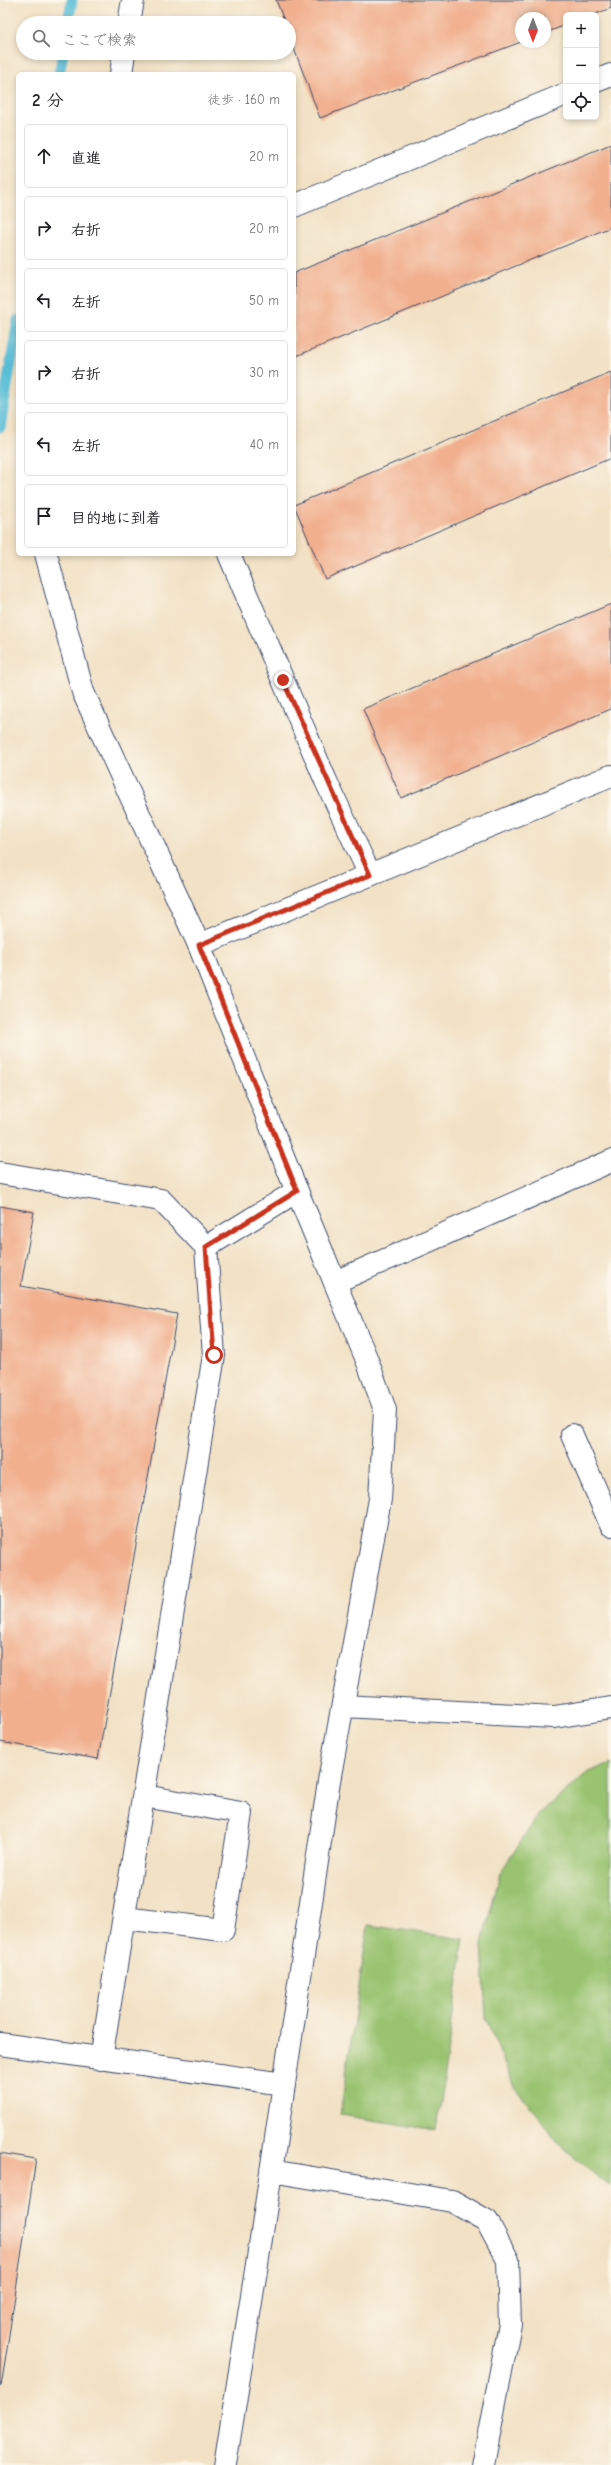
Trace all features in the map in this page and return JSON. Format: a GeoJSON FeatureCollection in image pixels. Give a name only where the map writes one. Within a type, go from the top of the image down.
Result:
{"type":"FeatureCollection","features":[{"type":"Feature","properties":{"kind":"lane"},"geometry":{"type":"LineString","coordinates":[[130,16],[133,0]]}},
{"type":"Feature","properties":{"kind":"lane"},"geometry":{"type":"LineString","coordinates":[[121,72],[123,60]]}},
{"type":"Feature","properties":{"kind":"lane"},"geometry":{"type":"LineString","coordinates":[[599,80],[611,75]]}},
{"type":"Feature","properties":{"kind":"lane"},"geometry":{"type":"LineString","coordinates":[[296,205],[563,95]]}},
{"type":"Feature","properties":{"kind":"lane"},"geometry":{"type":"LineString","coordinates":[[47,556],[83,692],[112,761],[199,945],[297,1191],[367,1360],[385,1410],[380,1499],[329,1781],[271,2171],[225,2465]]}},
{"type":"Feature","properties":{"kind":"lane"},"geometry":{"type":"LineString","coordinates":[[230,556],[326,781],[370,875]]}},
{"type":"Feature","properties":{"kind":"lane"},"geometry":{"type":"LineString","coordinates":[[199,945],[611,776]]}},
{"type":"Feature","properties":{"kind":"lane"},"geometry":{"type":"LineString","coordinates":[[335,1282],[611,1161]]}},
{"type":"Feature","properties":{"kind":"lane"},"geometry":{"type":"LineString","coordinates":[[0,1173],[161,1200],[206,1247],[214,1355],[101,2059]]}},
{"type":"Feature","properties":{"kind":"lane"},"geometry":{"type":"LineString","coordinates":[[206,1247],[297,1191]]}},
{"type":"Feature","properties":{"kind":"lane"},"geometry":{"type":"LineString","coordinates":[[572,1435],[611,1525]]}},
{"type":"Feature","properties":{"kind":"lane"},"geometry":{"type":"LineString","coordinates":[[343,1706],[554,1717],[611,1708]]}},
{"type":"Feature","properties":{"kind":"lane"},"geometry":{"type":"LineString","coordinates":[[124,1918],[223,1930],[241,1813],[144,1796]]}},
{"type":"Feature","properties":{"kind":"lane"},"geometry":{"type":"LineString","coordinates":[[0,2044],[284,2084]]}},
{"type":"Feature","properties":{"kind":"lane"},"geometry":{"type":"LineString","coordinates":[[271,2171],[452,2201],[488,2221],[508,2260],[510,2324],[483,2465]]}},
{"type":"Feature","properties":{"kind":"green space"},"geometry":{"type":"Polygon","coordinates":[[[611,1763],[611,2186],[567,2152],[514,2087],[486,2019],[482,1943],[500,1873],[539,1814],[588,1772],[611,1763]]]}},
{"type":"Feature","properties":{"kind":"green space"},"geometry":{"type":"Polygon","coordinates":[[[368,1925],[464,1939],[436,2130],[340,2115],[368,1925]]]}},
{"type":"Feature","properties":{"kind":"building"},"geometry":{"type":"Polygon","coordinates":[[[276,0],[611,0],[611,8],[599,13],[563,12],[563,26],[551,31],[551,12],[515,12],[515,44],[320,118],[296,54],[296,16],[282,16],[276,0]]]}},
{"type":"Feature","properties":{"kind":"building"},"geometry":{"type":"Polygon","coordinates":[[[611,144],[611,227],[296,356],[296,272],[611,144]]]}},
{"type":"Feature","properties":{"kind":"building"},"geometry":{"type":"Polygon","coordinates":[[[611,372],[611,458],[325,579],[296,510],[296,504],[611,372]]]}},
{"type":"Feature","properties":{"kind":"building"},"geometry":{"type":"Polygon","coordinates":[[[611,604],[611,709],[401,798],[363,709],[611,604]]]}},
{"type":"Feature","properties":{"kind":"building"},"geometry":{"type":"Polygon","coordinates":[[[0,1206],[34,1212],[21,1286],[177,1314],[98,1759],[0,1742],[0,1206]]]}},
{"type":"Feature","properties":{"kind":"building"},"geometry":{"type":"Polygon","coordinates":[[[0,2153],[36,2159],[1,2387],[0,2387],[0,2153]]]}},
{"type":"Feature","properties":{"kind":"waterway"},"geometry":{"type":"LineString","coordinates":[[69,16],[72,0]]}},
{"type":"Feature","properties":{"kind":"waterway"},"geometry":{"type":"LineString","coordinates":[[59,72],[62,60]]}},
{"type":"Feature","properties":{"kind":"waterway"},"geometry":{"type":"LineString","coordinates":[[0,427],[16,332]]}},
{"type":"Feature","properties":{"kind":"route"},"geometry":{"type":"LineString","coordinates":[[214,1355],[206,1247],[297,1191],[199,945],[370,875],[326,781],[283,680]]}}]}
